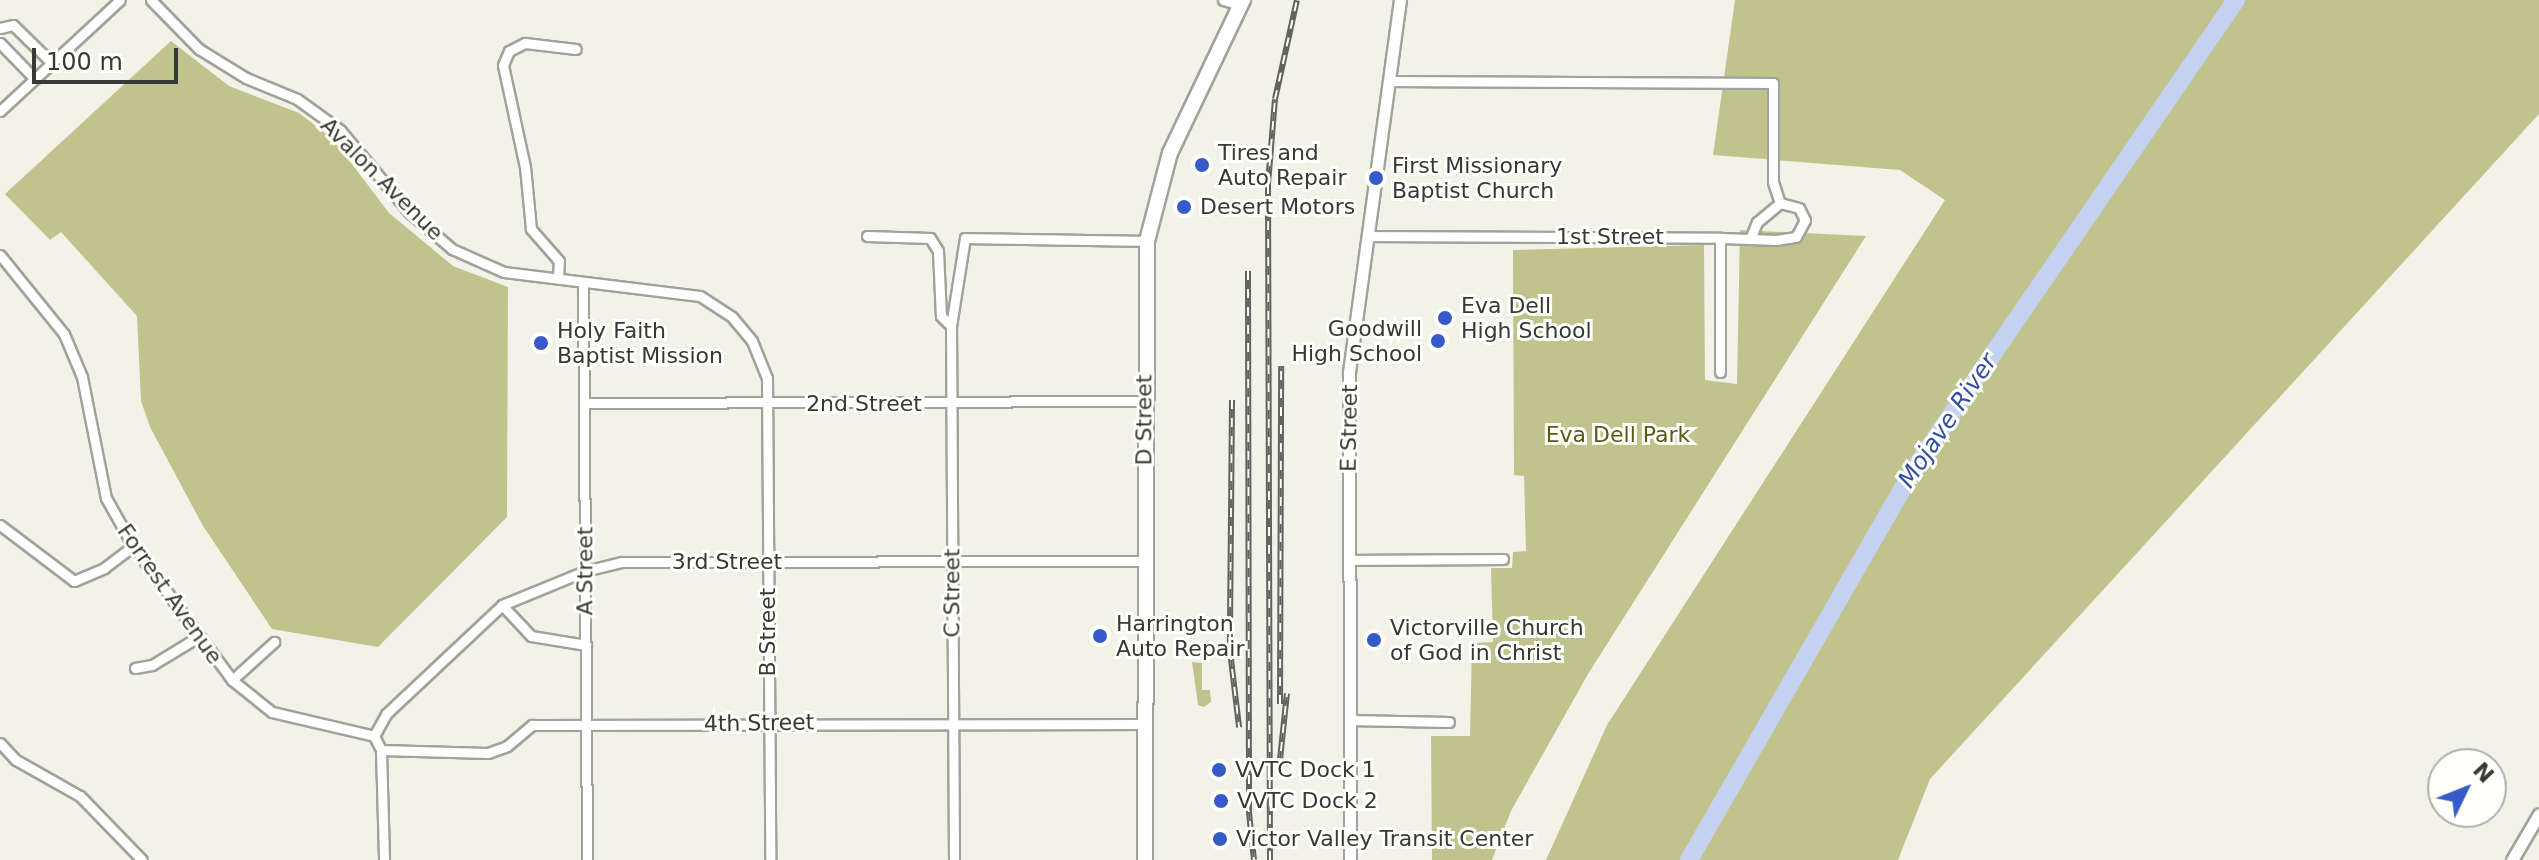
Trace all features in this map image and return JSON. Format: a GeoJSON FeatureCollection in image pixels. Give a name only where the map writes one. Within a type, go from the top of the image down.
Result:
{"type":"FeatureCollection","features":[{"type":"Feature","properties":{"kind":"main road","name":"D Street"},"geometry":{"type":"LineString","coordinates":[[1145,860],[1144,401],[1147,241],[1170,153],[1242,2]]}},
{"type":"Feature","properties":{"kind":"street"},"geometry":{"type":"LineString","coordinates":[[0,111],[120,0]]}},
{"type":"Feature","properties":{"kind":"street","name":"Avalon Avenue"},"geometry":{"type":"LineString","coordinates":[[151,0],[199,49],[246,78],[297,99],[340,130],[409,212],[452,249],[504,272],[658,288],[711,303],[752,341],[767,378],[767,404]]}},
{"type":"Feature","properties":{"kind":"street"},"geometry":{"type":"LineString","coordinates":[[1223,0],[1242,2]]}},
{"type":"Feature","properties":{"kind":"street","name":"E Street"},"geometry":{"type":"LineString","coordinates":[[1350,860],[1349,372],[1400,0]]}},
{"type":"Feature","properties":{"kind":"street"},"geometry":{"type":"LineString","coordinates":[[0,28],[13,25],[52,63]]}},
{"type":"Feature","properties":{"kind":"street"},"geometry":{"type":"LineString","coordinates":[[0,43],[35,79]]}},
{"type":"Feature","properties":{"kind":"street"},"geometry":{"type":"LineString","coordinates":[[558,278],[559,261],[531,229],[525,167],[503,65],[509,51],[525,43],[576,49]]}},
{"type":"Feature","properties":{"kind":"street"},"geometry":{"type":"LineString","coordinates":[[1389,81],[1666,79],[1773,83],[1773,182],[1780,203],[1757,222],[1750,239]]}},
{"type":"Feature","properties":{"kind":"street","name":"1st Street"},"geometry":{"type":"LineString","coordinates":[[1367,236],[1796,237],[1803,228],[1799,208],[1780,203]]}},
{"type":"Feature","properties":{"kind":"street"},"geometry":{"type":"LineString","coordinates":[[867,236],[930,238],[938,251],[941,316],[951,326]]}},
{"type":"Feature","properties":{"kind":"street"},"geometry":{"type":"LineString","coordinates":[[951,326],[965,238],[1147,241]]}},
{"type":"Feature","properties":{"kind":"street"},"geometry":{"type":"LineString","coordinates":[[1720,238],[1720,372]]}},
{"type":"Feature","properties":{"kind":"street","name":"Forrest Avenue"},"geometry":{"type":"LineString","coordinates":[[0,255],[64,334],[82,377],[106,498],[133,546],[198,637],[232,680],[272,712],[374,736]]}},
{"type":"Feature","properties":{"kind":"street"},"geometry":{"type":"LineString","coordinates":[[0,275],[10,266]]}},
{"type":"Feature","properties":{"kind":"street","name":"A Street"},"geometry":{"type":"LineString","coordinates":[[583,282],[587,860]]}},
{"type":"Feature","properties":{"kind":"street","name":"C Street"},"geometry":{"type":"LineString","coordinates":[[951,326],[954,860]]}},
{"type":"Feature","properties":{"kind":"street","name":"2nd Street"},"geometry":{"type":"LineString","coordinates":[[584,403],[1144,401]]}},
{"type":"Feature","properties":{"kind":"street","name":"B Street"},"geometry":{"type":"LineString","coordinates":[[767,404],[770,860]]}},
{"type":"Feature","properties":{"kind":"street"},"geometry":{"type":"LineString","coordinates":[[0,525],[74,581],[104,568],[133,546]]}},
{"type":"Feature","properties":{"kind":"street"},"geometry":{"type":"LineString","coordinates":[[1348,560],[1503,559]]}},
{"type":"Feature","properties":{"kind":"street","name":"3rd Street"},"geometry":{"type":"LineString","coordinates":[[374,736],[386,714],[502,605],[585,571],[622,562],[1145,561]]}},
{"type":"Feature","properties":{"kind":"street"},"geometry":{"type":"LineString","coordinates":[[502,605],[531,636],[586,645]]}},
{"type":"Feature","properties":{"kind":"street"},"geometry":{"type":"LineString","coordinates":[[135,668],[152,665],[198,637]]}},
{"type":"Feature","properties":{"kind":"street"},"geometry":{"type":"LineString","coordinates":[[232,680],[274,642]]}},
{"type":"Feature","properties":{"kind":"street"},"geometry":{"type":"LineString","coordinates":[[1349,720],[1449,722]]}},
{"type":"Feature","properties":{"kind":"street","name":"4th Street"},"geometry":{"type":"LineString","coordinates":[[381,750],[488,753],[507,746],[532,725],[1145,724]]}},
{"type":"Feature","properties":{"kind":"street"},"geometry":{"type":"LineString","coordinates":[[374,736],[381,750],[384,860]]}},
{"type":"Feature","properties":{"kind":"street"},"geometry":{"type":"LineString","coordinates":[[0,743],[16,760],[80,796],[142,860]]}},
{"type":"Feature","properties":{"kind":"street"},"geometry":{"type":"LineString","coordinates":[[2512,860],[2539,814]]}},
{"type":"Feature","properties":{"kind":"green space"},"geometry":{"type":"Polygon","coordinates":[[[1735,0],[2539,0],[2539,114],[1930,779],[1898,860],[1546,860],[1607,725],[1945,200],[1900,170],[1713,155],[1735,0]]]}},
{"type":"Feature","properties":{"kind":"green space"},"geometry":{"type":"Polygon","coordinates":[[[171,41],[229,86],[299,113],[333,139],[389,213],[453,266],[508,287],[507,517],[378,647],[272,629],[203,526],[150,427],[141,401],[137,316],[61,232],[50,240],[5,194],[171,41]]]}},
{"type":"Feature","properties":{"kind":"green space","name":"Eva Dell Park"},"geometry":{"type":"Polygon","coordinates":[[[1740,230],[1866,236],[1588,674],[1511,811],[1492,860],[1432,860],[1431,736],[1470,736],[1472,643],[1493,642],[1491,568],[1512,568],[1513,552],[1526,551],[1524,476],[1514,475],[1513,250],[1704,245],[1705,380],[1737,384],[1740,230]]]}},
{"type":"Feature","properties":{"kind":"green space"},"geometry":{"type":"Polygon","coordinates":[[[1192,662],[1202,663],[1202,690],[1210,690],[1211,702],[1204,707],[1198,705],[1192,662]]]}},
{"type":"Feature","properties":{"kind":"waterway","name":"Mojave River"},"geometry":{"type":"LineString","coordinates":[[1689,860],[1914,469],[2236,0]]}},
{"type":"Feature","properties":{"kind":"railway"},"geometry":{"type":"LineString","coordinates":[[1270,860],[1268,184],[1275,99],[1297,0]]}},
{"type":"Feature","properties":{"kind":"railway"},"geometry":{"type":"LineString","coordinates":[[1248,271],[1249,812]]}},
{"type":"Feature","properties":{"kind":"railway"},"geometry":{"type":"LineString","coordinates":[[1280,704],[1281,366]]}},
{"type":"Feature","properties":{"kind":"railway"},"geometry":{"type":"LineString","coordinates":[[1232,400],[1230,651],[1239,727]]}},
{"type":"Feature","properties":{"kind":"railway"},"geometry":{"type":"LineString","coordinates":[[1279,769],[1287,693]]}},
{"type":"Feature","properties":{"kind":"railway"},"geometry":{"type":"LineString","coordinates":[[1248,803],[1254,860]]}},
{"type":"Feature","properties":{"kind":"place","name":"Tires and Auto Repair"},"geometry":{"type":"Point","coordinates":[1202,165]}},
{"type":"Feature","properties":{"kind":"place","name":"First Missionary Baptist Church"},"geometry":{"type":"Point","coordinates":[1376,178]}},
{"type":"Feature","properties":{"kind":"place","name":"Desert Motors"},"geometry":{"type":"Point","coordinates":[1184,207]}},
{"type":"Feature","properties":{"kind":"place","name":"Eva Dell High School"},"geometry":{"type":"Point","coordinates":[1445,318]}},
{"type":"Feature","properties":{"kind":"place","name":"Goodwill High School"},"geometry":{"type":"Point","coordinates":[1438,341]}},
{"type":"Feature","properties":{"kind":"place","name":"Holy Faith Baptist Mission"},"geometry":{"type":"Point","coordinates":[541,343]}},
{"type":"Feature","properties":{"kind":"place","name":"Harrington Auto Repair"},"geometry":{"type":"Point","coordinates":[1100,636]}},
{"type":"Feature","properties":{"kind":"place","name":"Victorville Church of God in Christ"},"geometry":{"type":"Point","coordinates":[1374,640]}},
{"type":"Feature","properties":{"kind":"place","name":"VVTC Dock 1"},"geometry":{"type":"Point","coordinates":[1219,770]}},
{"type":"Feature","properties":{"kind":"place","name":"VVTC Dock 2"},"geometry":{"type":"Point","coordinates":[1221,801]}},
{"type":"Feature","properties":{"kind":"place","name":"Victor Valley Transit Center"},"geometry":{"type":"Point","coordinates":[1220,839]}}]}
